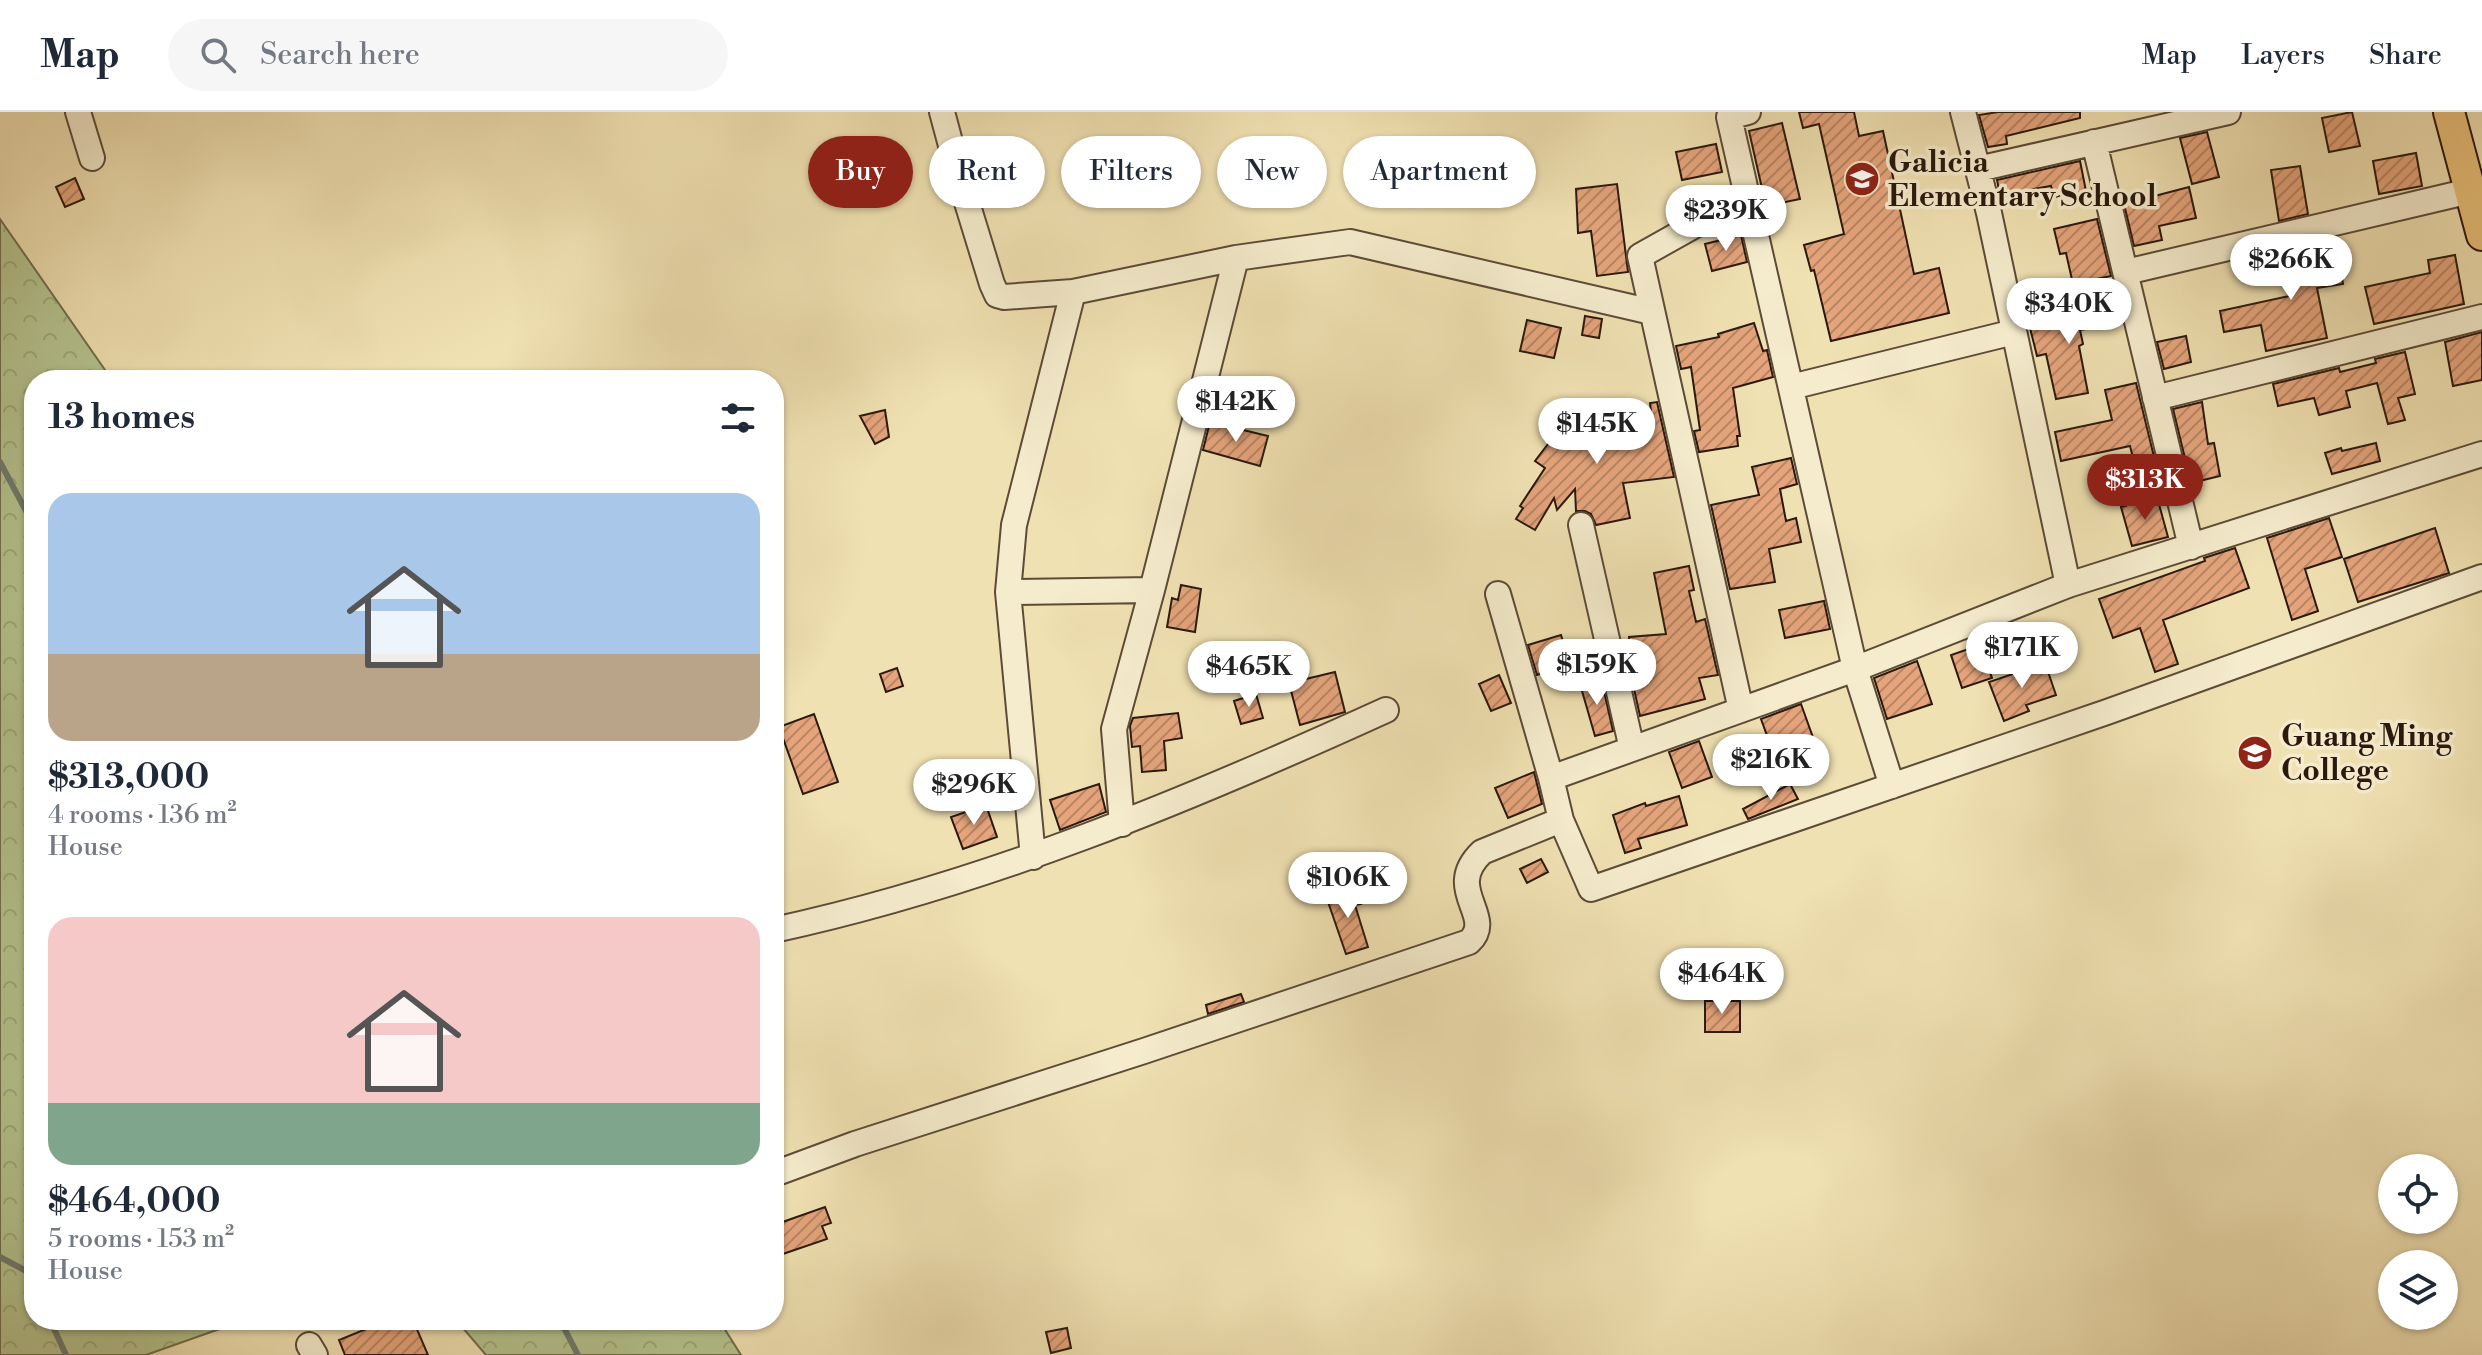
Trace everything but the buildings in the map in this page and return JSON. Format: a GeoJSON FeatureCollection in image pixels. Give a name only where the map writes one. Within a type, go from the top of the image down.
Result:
{"type":"FeatureCollection","features":[{"type":"Feature","properties":{"kind":"main road"},"geometry":{"type":"LineString","coordinates":[[2449,112],[2482,235]]}},
{"type":"Feature","properties":{"kind":"street"},"geometry":{"type":"LineString","coordinates":[[78,112],[92,158]]}},
{"type":"Feature","properties":{"kind":"street"},"geometry":{"type":"LineString","coordinates":[[942,112],[997,295],[1004,297],[1073,292],[1236,258],[1350,242],[1652,312]]}},
{"type":"Feature","properties":{"kind":"street"},"geometry":{"type":"LineString","coordinates":[[1748,112],[1729,117],[1855,669],[1892,786]]}},
{"type":"Feature","properties":{"kind":"street"},"geometry":{"type":"LineString","coordinates":[[1963,112],[2068,585]]}},
{"type":"Feature","properties":{"kind":"street"},"geometry":{"type":"LineString","coordinates":[[1978,169],[2228,112]]}},
{"type":"Feature","properties":{"kind":"street"},"geometry":{"type":"LineString","coordinates":[[2094,142],[2191,547]]}},
{"type":"Feature","properties":{"kind":"street"},"geometry":{"type":"LineString","coordinates":[[2126,272],[2470,191]]}},
{"type":"Feature","properties":{"kind":"street"},"geometry":{"type":"LineString","coordinates":[[1741,710],[1640,256],[1747,196]]}},
{"type":"Feature","properties":{"kind":"street"},"geometry":{"type":"LineString","coordinates":[[1122,824],[1114,729],[1236,258]]}},
{"type":"Feature","properties":{"kind":"street"},"geometry":{"type":"LineString","coordinates":[[1033,857],[1008,592],[1014,525],[1073,292]]}},
{"type":"Feature","properties":{"kind":"street"},"geometry":{"type":"LineString","coordinates":[[2155,398],[2482,317]]}},
{"type":"Feature","properties":{"kind":"street"},"geometry":{"type":"LineString","coordinates":[[1791,387],[2014,332]]}},
{"type":"Feature","properties":{"kind":"street"},"geometry":{"type":"LineString","coordinates":[[1551,778],[1855,669],[2068,585],[2482,454]]}},
{"type":"Feature","properties":{"kind":"street"},"geometry":{"type":"LineString","coordinates":[[1581,525],[1632,749]]}},
{"type":"Feature","properties":{"kind":"street"},"geometry":{"type":"LineString","coordinates":[[1498,594],[1561,820],[1591,889],[2107,712],[2482,577]]}},
{"type":"Feature","properties":{"kind":"street"},"geometry":{"type":"LineString","coordinates":[[1008,592],[1152,590]]}},
{"type":"Feature","properties":{"kind":"street"},"geometry":{"type":"LineString","coordinates":[[784,928],[1033,857],[1261,767],[1386,710]]}},
{"type":"Feature","properties":{"kind":"street"},"geometry":{"type":"LineString","coordinates":[[784,1170],[855,1144],[1469,942],[1478,929],[1478,920],[1466,889],[1467,873],[1474,860],[1482,852],[1561,820]]}},
{"type":"Feature","properties":{"kind":"green space"},"geometry":{"type":"Polygon","coordinates":[[[0,219],[105,370],[24,370],[24,1330],[217,1330],[146,1355],[0,1355],[0,219]]]}},
{"type":"Feature","properties":{"kind":"green space"},"geometry":{"type":"Polygon","coordinates":[[[465,1330],[725,1330],[741,1355],[486,1355],[465,1330]]]}},
{"type":"Feature","properties":{"kind":"waterway"},"geometry":{"type":"LineString","coordinates":[[0,462],[24,507]]}},
{"type":"Feature","properties":{"kind":"waterway"},"geometry":{"type":"LineString","coordinates":[[0,1257],[24,1270]]}},
{"type":"Feature","properties":{"kind":"waterway"},"geometry":{"type":"LineString","coordinates":[[55,1330],[66,1355]]}},
{"type":"Feature","properties":{"kind":"waterway"},"geometry":{"type":"LineString","coordinates":[[565,1330],[578,1355]]}},
{"type":"Feature","properties":{"kind":"place","name":"Galicia Elementary School"},"geometry":{"type":"Point","coordinates":[1862,179]}},
{"type":"Feature","properties":{"kind":"place","name":"Guang Ming College"},"geometry":{"type":"Point","coordinates":[2255,753]}}]}
